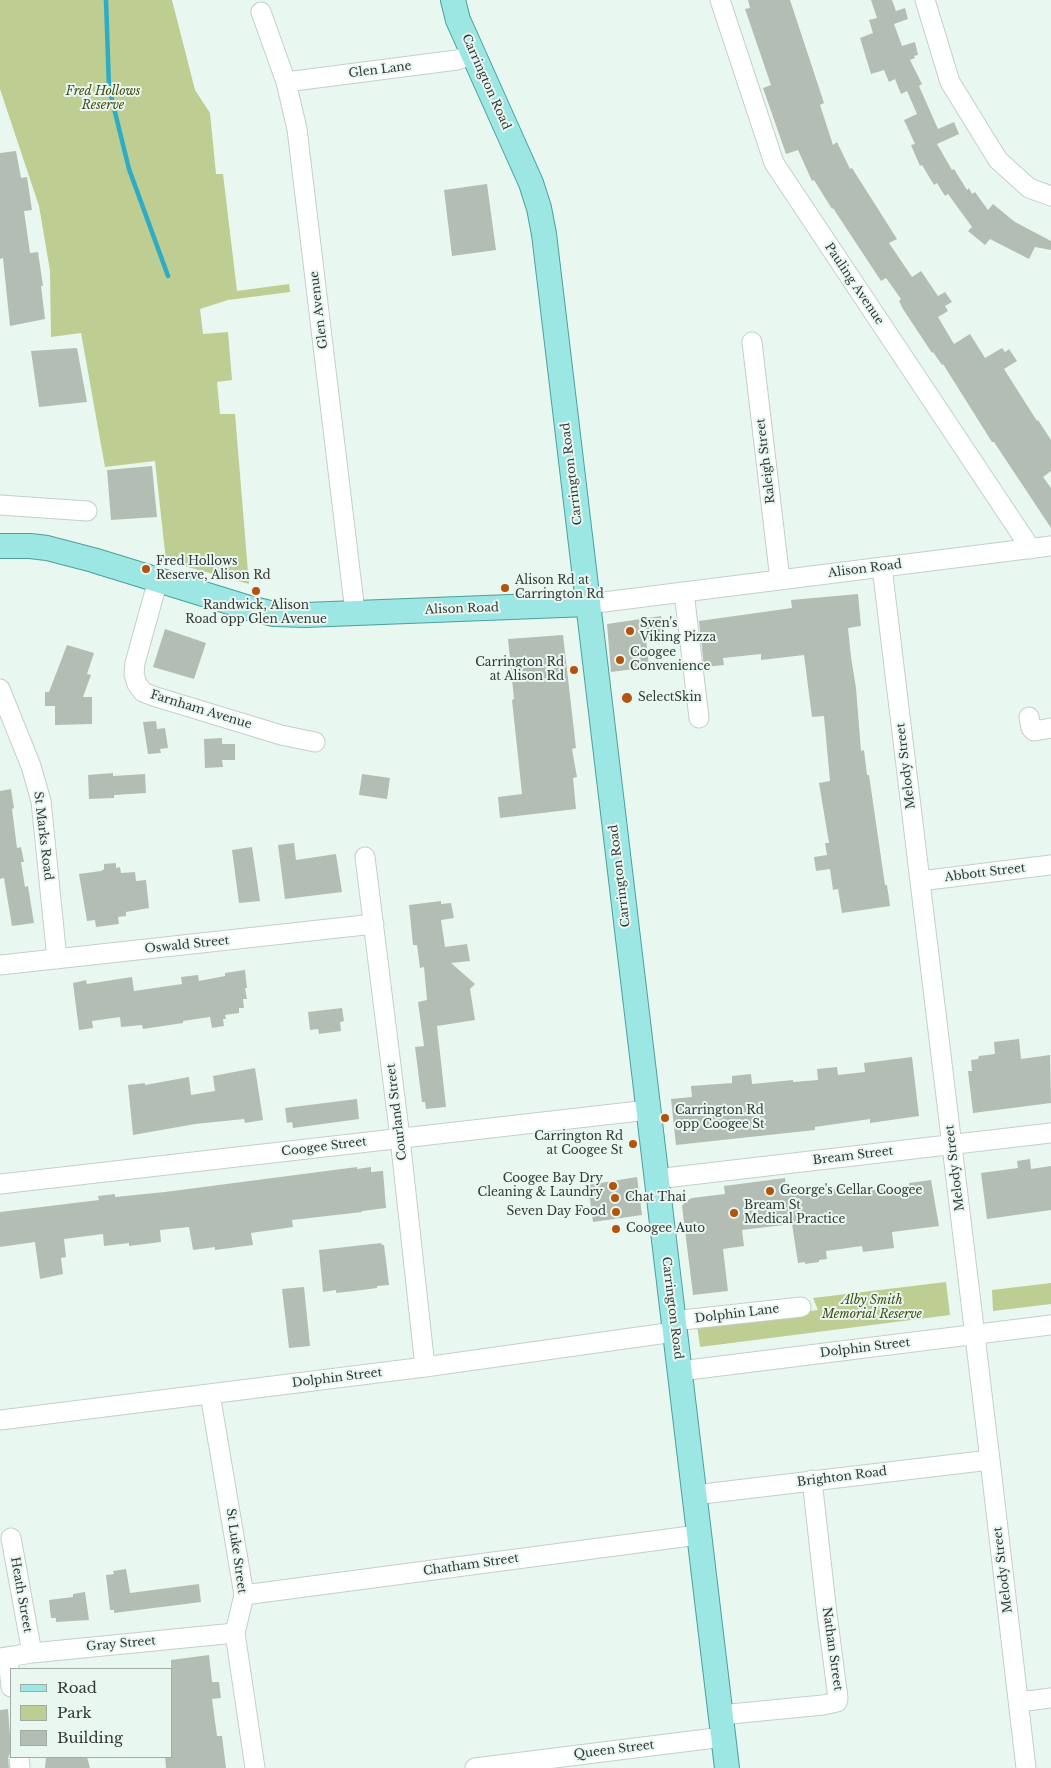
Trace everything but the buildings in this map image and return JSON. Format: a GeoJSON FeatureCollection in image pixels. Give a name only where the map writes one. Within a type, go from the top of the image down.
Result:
{"type":"FeatureCollection","features":[{"type":"Feature","properties":{"kind":"main road","name":"Carrington Road"},"geometry":{"type":"LineString","coordinates":[[453,0],[458,20],[531,183],[539,208],[544,234],[727,1768]]}},
{"type":"Feature","properties":{"kind":"main road","name":"Alison Road"},"geometry":{"type":"LineString","coordinates":[[0,546],[48,548],[260,612],[289,615],[588,604]]}},
{"type":"Feature","properties":{"kind":"street","name":"Pauling Avenue"},"geometry":{"type":"LineString","coordinates":[[720,0],[774,164],[1031,549]]}},
{"type":"Feature","properties":{"kind":"street"},"geometry":{"type":"LineString","coordinates":[[925,0],[950,82],[998,160],[1029,188],[1051,196]]}},
{"type":"Feature","properties":{"kind":"street","name":"Glen Avenue"},"geometry":{"type":"LineString","coordinates":[[261,12],[286,82],[297,130],[355,612]]}},
{"type":"Feature","properties":{"kind":"street","name":"Glen Lane"},"geometry":{"type":"LineString","coordinates":[[286,82],[457,60],[473,54]]}},
{"type":"Feature","properties":{"kind":"street","name":"Raleigh Street"},"geometry":{"type":"LineString","coordinates":[[752,342],[780,580]]}},
{"type":"Feature","properties":{"kind":"street"},"geometry":{"type":"LineString","coordinates":[[0,505],[87,511]]}},
{"type":"Feature","properties":{"kind":"street","name":"Alison Road"},"geometry":{"type":"LineString","coordinates":[[588,604],[1051,546]]}},
{"type":"Feature","properties":{"kind":"street","name":"Melody Street"},"geometry":{"type":"LineString","coordinates":[[882,567],[1026,1768]]}},
{"type":"Feature","properties":{"kind":"street","name":"Farnham Avenue"},"geometry":{"type":"LineString","coordinates":[[158,580],[135,663],[134,674],[137,684],[143,692],[281,734],[315,742]]}},
{"type":"Feature","properties":{"kind":"street"},"geometry":{"type":"LineString","coordinates":[[684,592],[700,718]]}},
{"type":"Feature","properties":{"kind":"street","name":"St Marks Road"},"geometry":{"type":"LineString","coordinates":[[0,689],[31,766],[41,801],[57,959]]}},
{"type":"Feature","properties":{"kind":"street"},"geometry":{"type":"LineString","coordinates":[[1029,717],[1031,728],[1034,731],[1051,728]]}},
{"type":"Feature","properties":{"kind":"street","name":"Courland Street"},"geometry":{"type":"LineString","coordinates":[[364,857],[400,1138],[425,1367]]}},
{"type":"Feature","properties":{"kind":"street","name":"Abbott Street"},"geometry":{"type":"LineString","coordinates":[[920,881],[1051,866]]}},
{"type":"Feature","properties":{"kind":"street","name":"Oswald Street"},"geometry":{"type":"LineString","coordinates":[[0,964],[374,924]]}},
{"type":"Feature","properties":{"kind":"street","name":"Coogee Street"},"geometry":{"type":"LineString","coordinates":[[0,1184],[648,1110]]}},
{"type":"Feature","properties":{"kind":"street","name":"Bream Street"},"geometry":{"type":"LineString","coordinates":[[656,1179],[1051,1133]]}},
{"type":"Feature","properties":{"kind":"street","name":"Dolphin Lane"},"geometry":{"type":"LineString","coordinates":[[674,1327],[801,1307]]}},
{"type":"Feature","properties":{"kind":"street","name":"Dolphin Street"},"geometry":{"type":"LineString","coordinates":[[680,1371],[1051,1325]]}},
{"type":"Feature","properties":{"kind":"street","name":"Dolphin Street"},"geometry":{"type":"LineString","coordinates":[[0,1420],[425,1367],[674,1327]]}},
{"type":"Feature","properties":{"kind":"street","name":"St Luke Street"},"geometry":{"type":"LineString","coordinates":[[210,1394],[244,1595],[235,1633],[255,1768]]}},
{"type":"Feature","properties":{"kind":"street","name":"Brighton Road"},"geometry":{"type":"LineString","coordinates":[[694,1495],[990,1460]]}},
{"type":"Feature","properties":{"kind":"street","name":"Nathan Street"},"geometry":{"type":"LineString","coordinates":[[722,1726],[837,1702],[812,1480]]}},
{"type":"Feature","properties":{"kind":"street","name":"Chatham Street"},"geometry":{"type":"LineString","coordinates":[[244,1595],[698,1535]]}},
{"type":"Feature","properties":{"kind":"street","name":"Heath Street"},"geometry":{"type":"LineString","coordinates":[[11,1538],[32,1652]]}},
{"type":"Feature","properties":{"kind":"street","name":"Gray Street"},"geometry":{"type":"LineString","coordinates":[[4,1658],[32,1652],[235,1633]]}},
{"type":"Feature","properties":{"kind":"street"},"geometry":{"type":"LineString","coordinates":[[4,1658],[10,1684]]}},
{"type":"Feature","properties":{"kind":"street"},"geometry":{"type":"LineString","coordinates":[[1018,1702],[1051,1698]]}},
{"type":"Feature","properties":{"kind":"street","name":"Queen Street"},"geometry":{"type":"LineString","coordinates":[[475,1768],[722,1726]]}},
{"type":"Feature","properties":{"kind":"green space","name":"Fred Hollows Reserve"},"geometry":{"type":"Polygon","coordinates":[[[0,0],[172,0],[195,90],[210,113],[216,174],[223,174],[237,291],[289,284],[290,292],[228,300],[200,309],[203,334],[228,332],[232,380],[217,382],[220,414],[235,414],[249,584],[166,561],[155,461],[105,467],[81,333],[51,337],[50,271],[39,206],[0,89],[0,0]]]}},
{"type":"Feature","properties":{"kind":"green space","name":"Alby Smith Memorial Reserve"},"geometry":{"type":"Polygon","coordinates":[[[946,1282],[950,1315],[700,1347],[697,1325],[818,1310],[813,1298],[946,1282]]]}},
{"type":"Feature","properties":{"kind":"green space"},"geometry":{"type":"Polygon","coordinates":[[[1051,1283],[1051,1304],[993,1311],[992,1290],[1051,1283]]]}},
{"type":"Feature","properties":{"kind":"waterway"},"geometry":{"type":"LineString","coordinates":[[106,0],[109,88],[129,169],[168,276]]}},
{"type":"Feature","properties":{"kind":"place","name":"Fred Hollows Reserve, Alison Rd"},"geometry":{"type":"Point","coordinates":[146,569]}},
{"type":"Feature","properties":{"kind":"place","name":"Alison Rd at Carrington Rd"},"geometry":{"type":"Point","coordinates":[505,588]}},
{"type":"Feature","properties":{"kind":"place","name":"Randwick, Alison Road opp Glen Avenue"},"geometry":{"type":"Point","coordinates":[256,591]}},
{"type":"Feature","properties":{"kind":"place","name":"Sven's Viking Pizza"},"geometry":{"type":"Point","coordinates":[630,631]}},
{"type":"Feature","properties":{"kind":"place","name":"Coogee Convenience"},"geometry":{"type":"Point","coordinates":[620,660]}},
{"type":"Feature","properties":{"kind":"place","name":"Carrington Rd at Alison Rd"},"geometry":{"type":"Point","coordinates":[574,670]}},
{"type":"Feature","properties":{"kind":"place","name":"SelectSkin"},"geometry":{"type":"Point","coordinates":[627,698]}},
{"type":"Feature","properties":{"kind":"place","name":"Carrington Rd opp Coogee St"},"geometry":{"type":"Point","coordinates":[665,1118]}},
{"type":"Feature","properties":{"kind":"place","name":"Carrington Rd at Coogee St"},"geometry":{"type":"Point","coordinates":[633,1144]}},
{"type":"Feature","properties":{"kind":"place","name":"Coogee Bay Dry Cleaning & Laundry"},"geometry":{"type":"Point","coordinates":[613,1186]}},
{"type":"Feature","properties":{"kind":"place","name":"George's Cellar Coogee"},"geometry":{"type":"Point","coordinates":[770,1191]}},
{"type":"Feature","properties":{"kind":"place","name":"Chat Thai"},"geometry":{"type":"Point","coordinates":[615,1198]}},
{"type":"Feature","properties":{"kind":"place","name":"Seven Day Food"},"geometry":{"type":"Point","coordinates":[616,1212]}},
{"type":"Feature","properties":{"kind":"place","name":"Bream St Medical Practice"},"geometry":{"type":"Point","coordinates":[734,1213]}},
{"type":"Feature","properties":{"kind":"place","name":"Coogee Auto"},"geometry":{"type":"Point","coordinates":[616,1229]}}]}
